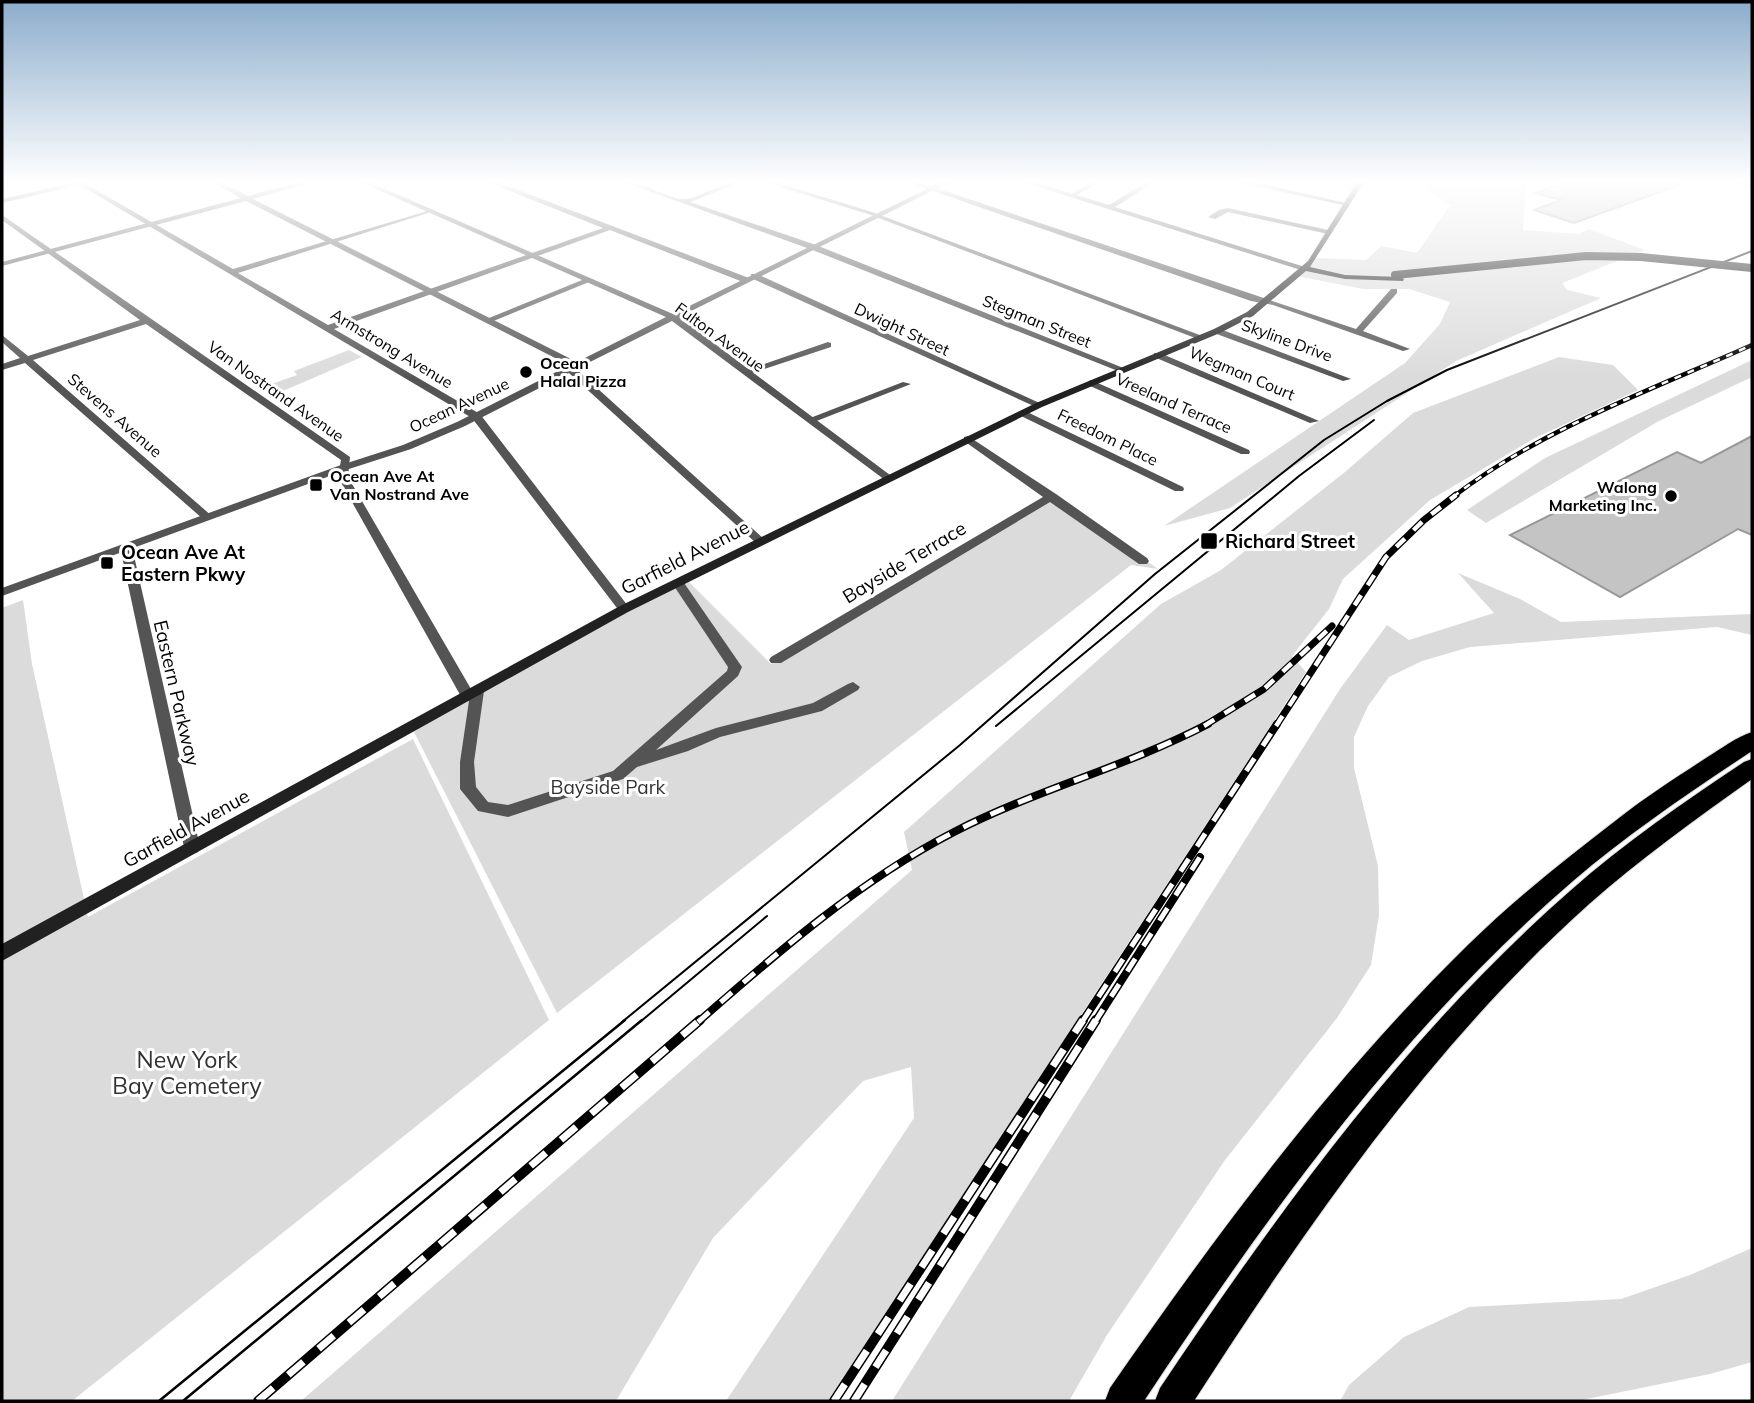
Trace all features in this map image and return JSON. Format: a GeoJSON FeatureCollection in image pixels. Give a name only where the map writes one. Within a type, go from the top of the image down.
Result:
{"type":"FeatureCollection","features":[{"type":"Feature","properties":{"kind":"highway"},"geometry":{"type":"LineString","coordinates":[[1123,1401],[1206,1278],[1291,1164],[1377,1059],[1441,989],[1510,921],[1598,845],[1671,790],[1752,740]]}},
{"type":"Feature","properties":{"kind":"highway"},"geometry":{"type":"LineString","coordinates":[[1173,1401],[1307,1204],[1354,1141],[1455,1021],[1532,941],[1603,878],[1678,818],[1752,768]]}},
{"type":"Feature","properties":{"kind":"main road","name":"Garfield Avenue"},"geometry":{"type":"LineString","coordinates":[[2,953],[624,609],[1039,405],[1217,331],[1250,314],[1304,268],[1318,247]]}},
{"type":"Feature","properties":{"kind":"main road"},"geometry":{"type":"LineString","coordinates":[[1304,268],[1345,277],[1398,277],[1582,259],[1648,261],[1752,270]]}},
{"type":"Feature","properties":{"kind":"street","name":"Van Nostrand Avenue"},"geometry":{"type":"LineString","coordinates":[[46,247],[346,459],[343,477],[472,693]]}},
{"type":"Feature","properties":{"kind":"street"},"geometry":{"type":"LineString","coordinates":[[2,264],[64,247]]}},
{"type":"Feature","properties":{"kind":"street","name":"Armstrong Avenue"},"geometry":{"type":"LineString","coordinates":[[189,247],[476,416],[624,609]]}},
{"type":"Feature","properties":{"kind":"street"},"geometry":{"type":"LineString","coordinates":[[232,272],[314,247]]}},
{"type":"Feature","properties":{"kind":"street"},"geometry":{"type":"LineString","coordinates":[[343,247],[566,360],[574,373],[760,541]]}},
{"type":"Feature","properties":{"kind":"street","name":"Fulton Avenue"},"geometry":{"type":"LineString","coordinates":[[513,247],[673,317],[890,478]]}},
{"type":"Feature","properties":{"kind":"street"},"geometry":{"type":"LineString","coordinates":[[328,328],[556,247]]}},
{"type":"Feature","properties":{"kind":"street","name":"Dwight Street"},"geometry":{"type":"LineString","coordinates":[[667,247],[750,278],[1039,405]]}},
{"type":"Feature","properties":{"kind":"street","name":"Ocean Avenue"},"geometry":{"type":"LineString","coordinates":[[2,592],[407,447],[476,416],[813,247]]}},
{"type":"Feature","properties":{"kind":"street","name":"Stegman Street"},"geometry":{"type":"LineString","coordinates":[[815,247],[1121,369]]}},
{"type":"Feature","properties":{"kind":"street"},"geometry":{"type":"LineString","coordinates":[[958,247],[1200,337]]}},
{"type":"Feature","properties":{"kind":"street"},"geometry":{"type":"LineString","coordinates":[[1104,247],[1406,349]]}},
{"type":"Feature","properties":{"kind":"street"},"geometry":{"type":"LineString","coordinates":[[1237,247],[1304,268]]}},
{"type":"Feature","properties":{"kind":"street"},"geometry":{"type":"LineString","coordinates":[[488,320],[590,280]]}},
{"type":"Feature","properties":{"kind":"street"},"geometry":{"type":"LineString","coordinates":[[1358,332],[1394,291]]}},
{"type":"Feature","properties":{"kind":"street"},"geometry":{"type":"LineString","coordinates":[[2,367],[147,321]]}},
{"type":"Feature","properties":{"kind":"street","name":"Skyline Drive"},"geometry":{"type":"LineString","coordinates":[[1217,331],[1346,379]]}},
{"type":"Feature","properties":{"kind":"street","name":"Stevens Avenue"},"geometry":{"type":"LineString","coordinates":[[2,338],[207,517]]}},
{"type":"Feature","properties":{"kind":"street"},"geometry":{"type":"LineString","coordinates":[[746,372],[828,345]]}},
{"type":"Feature","properties":{"kind":"street","name":"Wegman Court"},"geometry":{"type":"LineString","coordinates":[[1157,355],[1314,421]]}},
{"type":"Feature","properties":{"kind":"street","name":"Vreeland Terrace"},"geometry":{"type":"LineString","coordinates":[[1091,383],[1245,452]]}},
{"type":"Feature","properties":{"kind":"street"},"geometry":{"type":"LineString","coordinates":[[810,419],[906,384]]}},
{"type":"Feature","properties":{"kind":"street","name":"Freedom Place"},"geometry":{"type":"LineString","coordinates":[[1023,413],[1179,489]]}},
{"type":"Feature","properties":{"kind":"street"},"geometry":{"type":"LineString","coordinates":[[968,439],[1143,561]]}},
{"type":"Feature","properties":{"kind":"street","name":"Bayside Terrace"},"geometry":{"type":"LineString","coordinates":[[776,660],[1052,496]]}},
{"type":"Feature","properties":{"kind":"street","name":"Eastern Parkway"},"geometry":{"type":"LineString","coordinates":[[126,547],[192,847]]}},
{"type":"Feature","properties":{"kind":"street"},"geometry":{"type":"LineString","coordinates":[[472,693],[467,762],[468,789],[483,807],[508,811],[618,775],[654,740],[733,673],[735,667],[678,583]]}},
{"type":"Feature","properties":{"kind":"street"},"geometry":{"type":"LineString","coordinates":[[635,761],[683,747],[716,733],[817,707],[853,687]]}},
{"type":"Feature","properties":{"kind":"green space"},"geometry":{"type":"Polygon","coordinates":[[[1379,247],[1417,253],[1421,247],[1638,247],[1645,250],[1562,283],[1567,290],[1601,298],[1456,361],[1230,508],[1164,526],[1405,363],[1440,324],[1450,302],[1409,289],[1363,289],[1297,276],[1316,258],[1366,260],[1379,247]]]}},
{"type":"Feature","properties":{"kind":"green space"},"geometry":{"type":"Polygon","coordinates":[[[349,350],[362,357],[276,394],[266,386],[297,375],[294,371],[349,350]]]}},
{"type":"Feature","properties":{"kind":"green space"},"geometry":{"type":"Polygon","coordinates":[[[1559,357],[1613,365],[1638,390],[1535,438],[1430,500],[1343,579],[1329,609],[1292,656],[1306,672],[828,1401],[726,1401],[914,1118],[911,1067],[863,1081],[713,1238],[616,1401],[301,1401],[912,870],[904,832],[1161,604],[1221,570],[1345,472],[1413,413],[1559,357]]]}},
{"type":"Feature","properties":{"kind":"green space"},"geometry":{"type":"Polygon","coordinates":[[[1752,360],[1752,377],[1659,421],[1486,523],[1467,510],[1545,458],[1752,360]]]}},
{"type":"Feature","properties":{"kind":"green space","name":"Bayside Park"},"geometry":{"type":"Polygon","coordinates":[[[1055,498],[1158,569],[1131,565],[557,1013],[414,732],[434,716],[686,579],[771,664],[1055,498]]]}},
{"type":"Feature","properties":{"kind":"green space"},"geometry":{"type":"Polygon","coordinates":[[[1458,573],[1520,599],[1561,622],[1752,614],[1752,635],[1717,627],[1470,647],[1422,661],[1389,677],[1368,706],[1354,737],[1354,768],[1378,866],[1379,915],[1371,965],[1337,1018],[1225,1160],[1107,1335],[1069,1401],[892,1401],[1340,689],[1387,625],[1409,640],[1494,613],[1458,573]]]}},
{"type":"Feature","properties":{"kind":"green space","name":"New York Bay Cemetery"},"geometry":{"type":"Polygon","coordinates":[[[23,600],[32,664],[88,917],[413,739],[549,1020],[72,1401],[2,1401],[2,608],[23,600]]]}},
{"type":"Feature","properties":{"kind":"green space"},"geometry":{"type":"Polygon","coordinates":[[[1752,1248],[1752,1362],[1710,1374],[1577,1401],[1340,1401],[1349,1385],[1404,1337],[1469,1307],[1621,1299],[1690,1275],[1752,1248]]]}},
{"type":"Feature","properties":{"kind":"building","name":"Walong Marketing Inc."},"geometry":{"type":"Polygon","coordinates":[[[1752,436],[1752,535],[1738,529],[1620,597],[1510,535],[1677,452],[1701,463],[1752,436]]]}},
{"type":"Feature","properties":{"kind":"tram line"},"geometry":{"type":"LineString","coordinates":[[622,1022],[960,745],[1155,574],[1324,440],[1387,401],[1447,370],[1752,251]]}},
{"type":"Feature","properties":{"kind":"tram line"},"geometry":{"type":"LineString","coordinates":[[996,726],[1299,476],[1374,420]]}},
{"type":"Feature","properties":{"kind":"tram line"},"geometry":{"type":"LineString","coordinates":[[640,1022],[767,916]]}},
{"type":"Feature","properties":{"kind":"tram line"},"geometry":{"type":"LineString","coordinates":[[159,1401],[625,1020]]}},
{"type":"Feature","properties":{"kind":"tram line"},"geometry":{"type":"LineString","coordinates":[[183,1401],[642,1020]]}},
{"type":"Feature","properties":{"kind":"railway"},"geometry":{"type":"LineString","coordinates":[[1453,497],[1487,473],[1560,431],[1752,345]]}},
{"type":"Feature","properties":{"kind":"railway"},"geometry":{"type":"LineString","coordinates":[[1276,726],[1386,557],[1424,520],[1456,495]]}},
{"type":"Feature","properties":{"kind":"railway"},"geometry":{"type":"LineString","coordinates":[[1204,726],[1264,689],[1332,626]]}},
{"type":"Feature","properties":{"kind":"railway"},"geometry":{"type":"LineString","coordinates":[[1082,1022],[1277,724]]}},
{"type":"Feature","properties":{"kind":"railway"},"geometry":{"type":"LineString","coordinates":[[698,1022],[820,919],[919,851],[1016,803],[1145,753],[1204,726]]}},
{"type":"Feature","properties":{"kind":"railway"},"geometry":{"type":"LineString","coordinates":[[1095,1022],[1200,857]]}},
{"type":"Feature","properties":{"kind":"railway"},"geometry":{"type":"LineString","coordinates":[[258,1401],[700,1020]]}},
{"type":"Feature","properties":{"kind":"railway"},"geometry":{"type":"LineString","coordinates":[[834,1401],[1083,1020]]}},
{"type":"Feature","properties":{"kind":"railway"},"geometry":{"type":"LineString","coordinates":[[854,1401],[1096,1020]]}},
{"type":"Feature","properties":{"kind":"place","name":"Ocean Halal Pizza"},"geometry":{"type":"Point","coordinates":[526,372]}},
{"type":"Feature","properties":{"kind":"place","name":"Ocean Ave At Van Nostrand Ave"},"geometry":{"type":"Point","coordinates":[316,485]}},
{"type":"Feature","properties":{"kind":"place","name":"Walong Marketing Inc."},"geometry":{"type":"Point","coordinates":[1671,496]}},
{"type":"Feature","properties":{"kind":"place","name":"Richard Street"},"geometry":{"type":"Point","coordinates":[1209,541]}},
{"type":"Feature","properties":{"kind":"place","name":"Ocean Ave At Eastern Pkwy"},"geometry":{"type":"Point","coordinates":[107,563]}}]}
